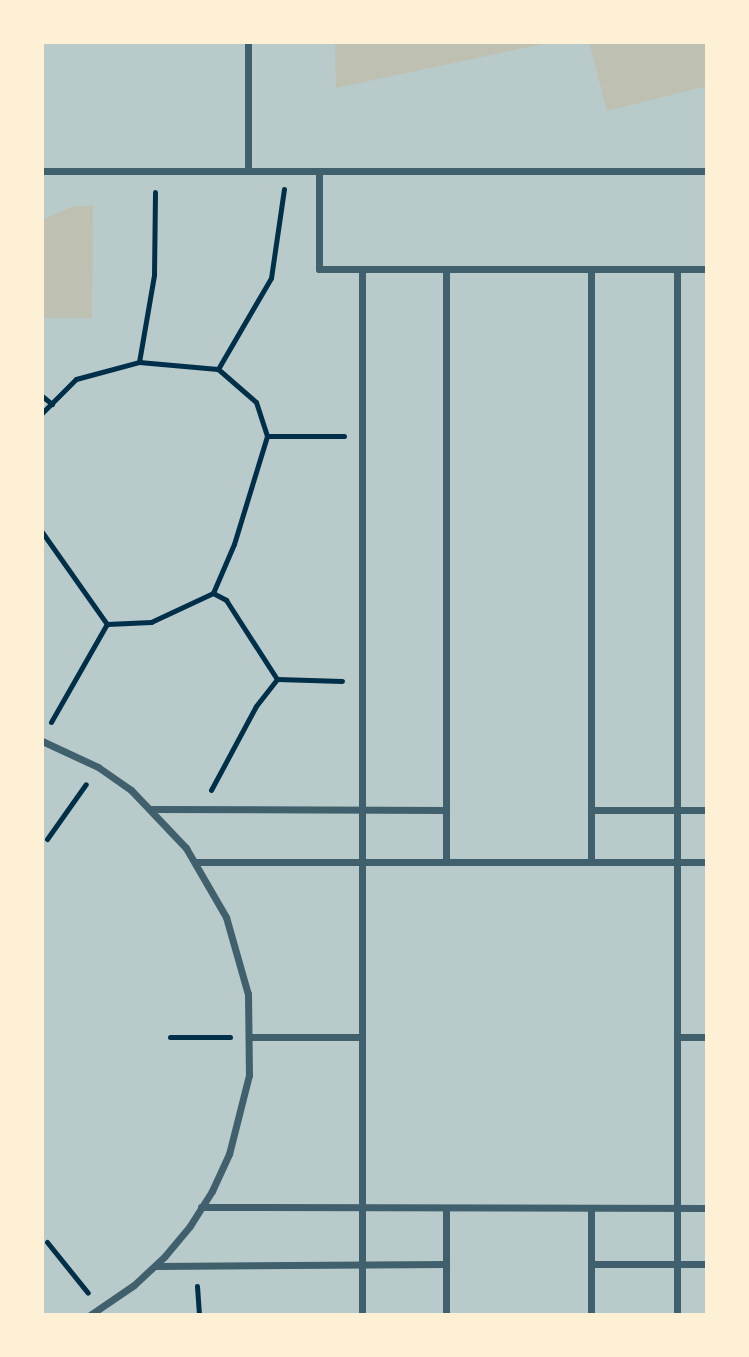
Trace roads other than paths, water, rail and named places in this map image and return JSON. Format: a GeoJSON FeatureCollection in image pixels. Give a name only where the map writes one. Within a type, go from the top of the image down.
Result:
{"type":"FeatureCollection","features":[{"type":"Feature","properties":{"kind":"street"},"geometry":{"type":"LineString","coordinates":[[248,42],[248,171]]}},
{"type":"Feature","properties":{"kind":"street"},"geometry":{"type":"LineString","coordinates":[[42,171],[707,171]]}},
{"type":"Feature","properties":{"kind":"street"},"geometry":{"type":"LineString","coordinates":[[319,171],[319,269],[707,269]]}},
{"type":"Feature","properties":{"kind":"street"},"geometry":{"type":"LineString","coordinates":[[362,269],[362,1315]]}},
{"type":"Feature","properties":{"kind":"street"},"geometry":{"type":"LineString","coordinates":[[446,269],[446,862]]}},
{"type":"Feature","properties":{"kind":"street"},"geometry":{"type":"LineString","coordinates":[[591,269],[591,862]]}},
{"type":"Feature","properties":{"kind":"street"},"geometry":{"type":"LineString","coordinates":[[677,269],[677,1315]]}},
{"type":"Feature","properties":{"kind":"street"},"geometry":{"type":"LineString","coordinates":[[42,741],[98,767],[151,809],[197,862],[226,917],[239,955],[251,1037],[241,1115],[229,1154],[190,1226],[155,1266],[90,1315]]}},
{"type":"Feature","properties":{"kind":"street"},"geometry":{"type":"LineString","coordinates":[[151,809],[446,810]]}},
{"type":"Feature","properties":{"kind":"street"},"geometry":{"type":"LineString","coordinates":[[591,810],[707,810]]}},
{"type":"Feature","properties":{"kind":"street"},"geometry":{"type":"LineString","coordinates":[[197,862],[707,862]]}},
{"type":"Feature","properties":{"kind":"street"},"geometry":{"type":"LineString","coordinates":[[251,1037],[362,1037]]}},
{"type":"Feature","properties":{"kind":"street"},"geometry":{"type":"LineString","coordinates":[[677,1037],[707,1037]]}},
{"type":"Feature","properties":{"kind":"street"},"geometry":{"type":"LineString","coordinates":[[201,1207],[707,1208]]}},
{"type":"Feature","properties":{"kind":"street"},"geometry":{"type":"LineString","coordinates":[[446,1208],[446,1315]]}},
{"type":"Feature","properties":{"kind":"street"},"geometry":{"type":"LineString","coordinates":[[591,1208],[591,1315]]}},
{"type":"Feature","properties":{"kind":"street"},"geometry":{"type":"LineString","coordinates":[[155,1266],[446,1264]]}},
{"type":"Feature","properties":{"kind":"street"},"geometry":{"type":"LineString","coordinates":[[591,1264],[707,1264]]}}]}
